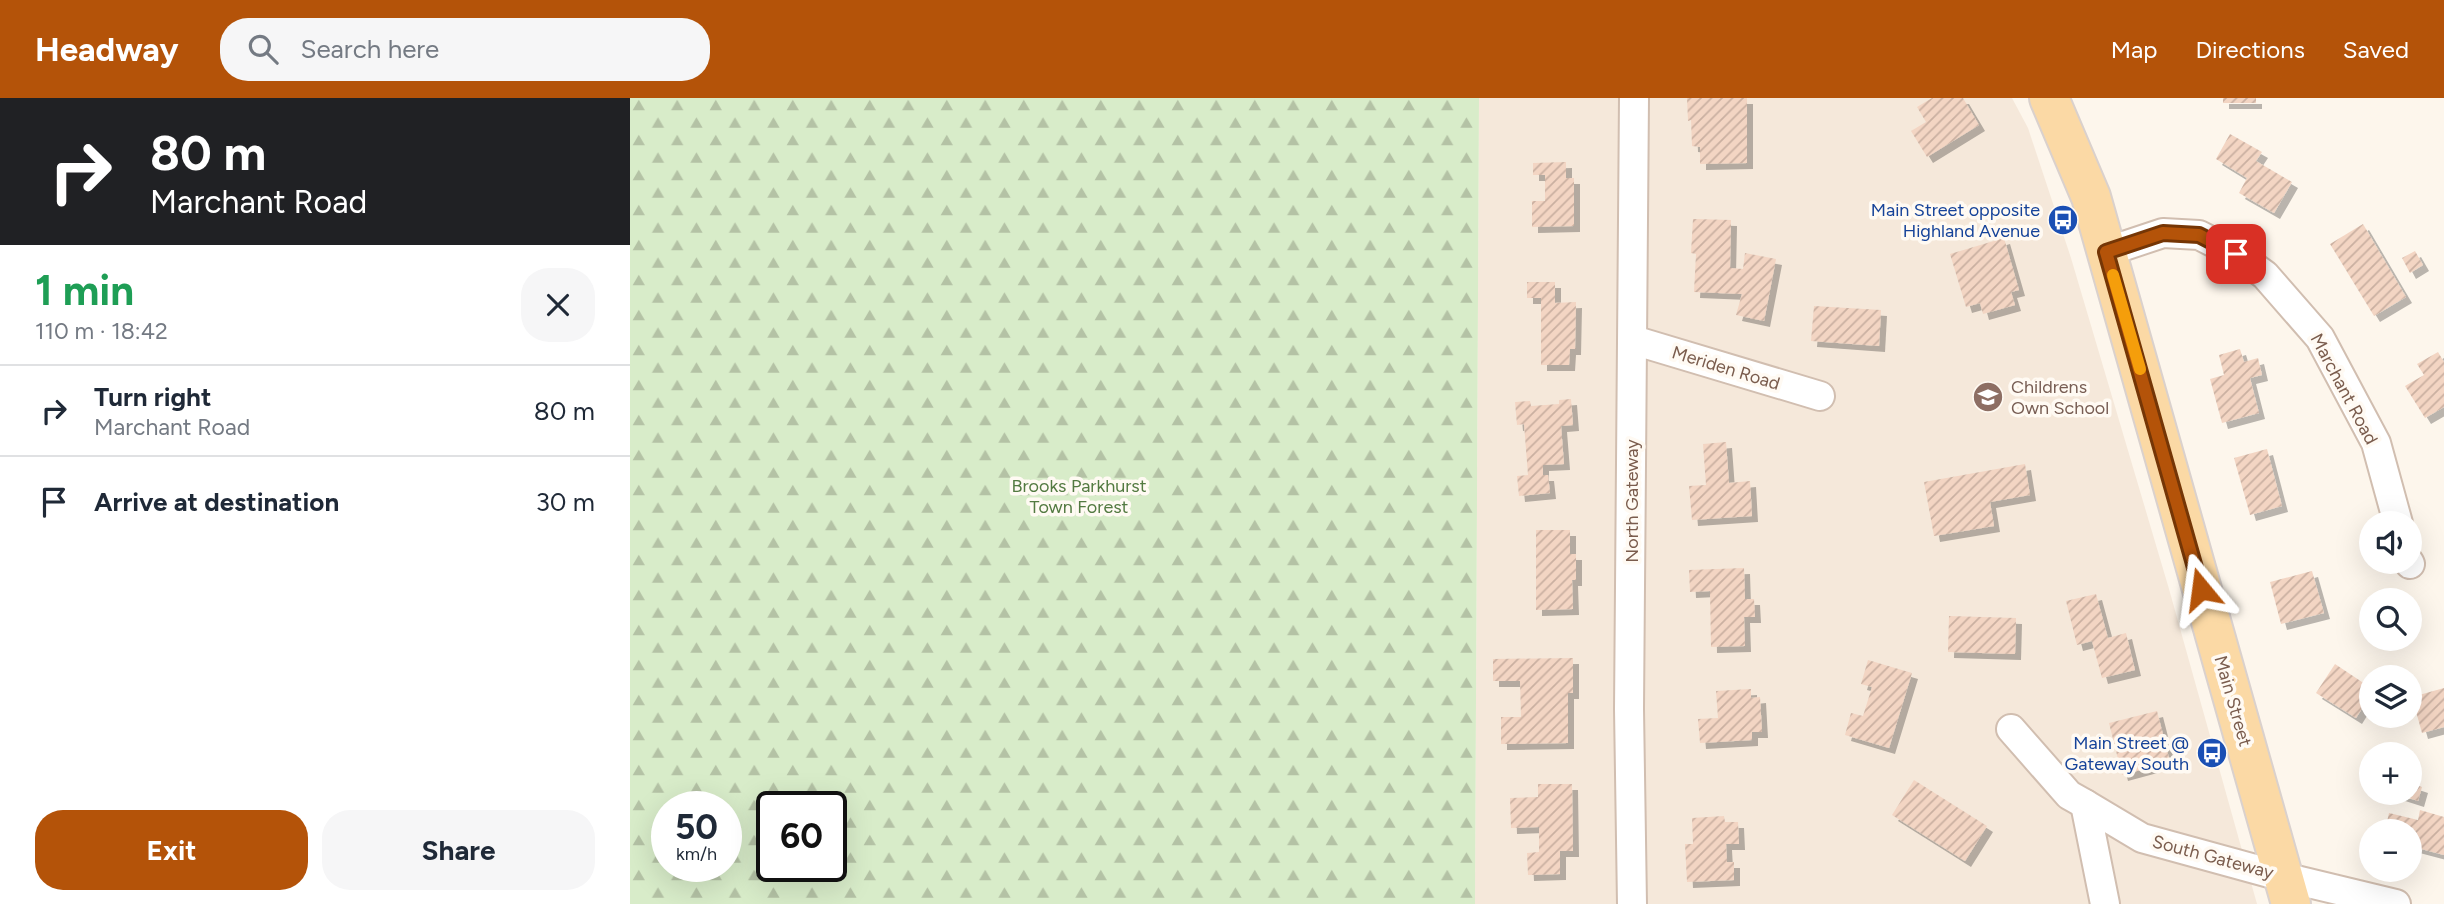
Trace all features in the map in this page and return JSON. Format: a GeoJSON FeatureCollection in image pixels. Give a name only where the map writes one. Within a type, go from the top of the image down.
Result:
{"type":"FeatureCollection","features":[{"type":"Feature","properties":{"kind":"main road","name":"Main Street"},"geometry":{"type":"LineString","coordinates":[[2049,98],[2091,197],[2287,891]]}},
{"type":"Feature","properties":{"kind":"street","name":"North Gateway"},"geometry":{"type":"LineString","coordinates":[[1632,904],[1629,709],[1634,98]]}},
{"type":"Feature","properties":{"kind":"street","name":"Marchant Road"},"geometry":{"type":"LineString","coordinates":[[2106,252],[2163,233],[2199,235],[2236,254],[2265,275],[2320,338],[2375,443],[2395,511]]}},
{"type":"Feature","properties":{"kind":"street","name":"Meriden Road"},"geometry":{"type":"LineString","coordinates":[[1633,340],[1820,397]]}},
{"type":"Feature","properties":{"kind":"street","name":"South Gateway"},"geometry":{"type":"LineString","coordinates":[[2011,729],[2069,795],[2142,838],[2287,891],[2396,904]]}},
{"type":"Feature","properties":{"kind":"street"},"geometry":{"type":"LineString","coordinates":[[2085,804],[2105,904]]}},
{"type":"Feature","properties":{"kind":"shaded area"},"geometry":{"type":"Polygon","coordinates":[[[1479,98],[2012,98],[2028,128],[2071,258],[2169,589],[2257,904],[1475,904],[1479,98]]]}},
{"type":"Feature","properties":{"kind":"green space","name":"Brooks Parkhurst Town Forest"},"geometry":{"type":"Polygon","coordinates":[[[630,98],[1479,98],[1475,904],[630,904],[630,98]]]}},
{"type":"Feature","properties":{"kind":"building"},"geometry":{"type":"Polygon","coordinates":[[[1687,98],[1747,98],[1747,163],[1700,164],[1700,147],[1692,146],[1687,98]]]}},
{"type":"Feature","properties":{"kind":"building"},"geometry":{"type":"Polygon","coordinates":[[[1932,98],[1963,98],[1979,125],[1927,157],[1911,131],[1926,122],[1917,107],[1932,98]]]}},
{"type":"Feature","properties":{"kind":"building"},"geometry":{"type":"Polygon","coordinates":[[[2223,98],[2256,98],[2256,103],[2223,103],[2223,98]]]}},
{"type":"Feature","properties":{"kind":"building"},"geometry":{"type":"Polygon","coordinates":[[[2230,134],[2262,152],[2256,161],[2292,182],[2274,213],[2239,193],[2247,178],[2216,159],[2230,134]]]}},
{"type":"Feature","properties":{"kind":"building"},"geometry":{"type":"Polygon","coordinates":[[[1566,162],[1566,178],[1574,178],[1574,226],[1532,227],[1532,201],[1545,201],[1545,175],[1533,175],[1533,163],[1566,162]]]}},
{"type":"Feature","properties":{"kind":"building"},"geometry":{"type":"Polygon","coordinates":[[[1693,219],[1731,220],[1730,268],[1743,269],[1745,253],[1776,259],[1764,321],[1736,315],[1742,294],[1694,292],[1696,254],[1691,253],[1693,219]]]}},
{"type":"Feature","properties":{"kind":"building"},"geometry":{"type":"Polygon","coordinates":[[[2363,224],[2406,297],[2374,316],[2330,244],[2363,224]]]}},
{"type":"Feature","properties":{"kind":"building"},"geometry":{"type":"Polygon","coordinates":[[[2004,238],[2019,290],[2011,292],[2015,305],[1983,314],[1980,303],[1966,307],[1950,254],[2004,238]]]}},
{"type":"Feature","properties":{"kind":"building"},"geometry":{"type":"Polygon","coordinates":[[[2415,251],[2423,265],[2410,273],[2402,258],[2415,251]]]}},
{"type":"Feature","properties":{"kind":"building"},"geometry":{"type":"Polygon","coordinates":[[[1527,282],[1555,282],[1555,303],[1576,302],[1575,349],[1570,349],[1569,365],[1541,365],[1541,298],[1527,298],[1527,282]]]}},
{"type":"Feature","properties":{"kind":"building"},"geometry":{"type":"Polygon","coordinates":[[[1814,306],[1881,310],[1879,346],[1811,341],[1814,306]]]}},
{"type":"Feature","properties":{"kind":"building"},"geometry":{"type":"Polygon","coordinates":[[[2240,349],[2244,362],[2258,358],[2262,375],[2250,378],[2259,413],[2222,423],[2210,379],[2224,375],[2219,355],[2240,349]]]}},
{"type":"Feature","properties":{"kind":"building"},"geometry":{"type":"Polygon","coordinates":[[[2438,352],[2444,362],[2444,407],[2425,418],[2405,386],[2424,375],[2417,364],[2438,352]]]}},
{"type":"Feature","properties":{"kind":"building"},"geometry":{"type":"Polygon","coordinates":[[[1571,399],[1573,425],[1561,426],[1564,464],[1543,465],[1543,475],[1548,475],[1550,493],[1519,496],[1517,476],[1528,475],[1524,424],[1517,425],[1515,402],[1530,401],[1531,406],[1559,404],[1559,400],[1571,399]]]}},
{"type":"Feature","properties":{"kind":"building"},"geometry":{"type":"Polygon","coordinates":[[[1726,442],[1729,483],[1750,481],[1752,516],[1692,520],[1689,486],[1706,485],[1703,444],[1726,442]]]}},
{"type":"Feature","properties":{"kind":"building"},"geometry":{"type":"Polygon","coordinates":[[[2267,449],[2282,506],[2250,515],[2234,458],[2267,449]]]}},
{"type":"Feature","properties":{"kind":"building"},"geometry":{"type":"Polygon","coordinates":[[[2025,464],[2030,495],[1990,502],[1994,526],[1934,536],[1924,482],[2025,464]]]}},
{"type":"Feature","properties":{"kind":"building"},"geometry":{"type":"Polygon","coordinates":[[[1536,530],[1570,530],[1570,554],[1576,554],[1576,580],[1572,580],[1573,609],[1536,610],[1536,530]]]}},
{"type":"Feature","properties":{"kind":"building"},"geometry":{"type":"Polygon","coordinates":[[[1744,568],[1745,599],[1754,599],[1755,617],[1744,617],[1745,646],[1711,647],[1710,591],[1690,592],[1689,570],[1744,568]]]}},
{"type":"Feature","properties":{"kind":"building"},"geometry":{"type":"Polygon","coordinates":[[[2312,571],[2324,613],[2281,624],[2270,582],[2312,571]]]}},
{"type":"Feature","properties":{"kind":"building"},"geometry":{"type":"Polygon","coordinates":[[[2096,594],[2108,638],[2126,633],[2135,670],[2102,678],[2092,641],[2077,645],[2066,601],[2096,594]]]}},
{"type":"Feature","properties":{"kind":"building"},"geometry":{"type":"Polygon","coordinates":[[[1949,616],[2016,618],[2015,654],[1948,652],[1949,616]]]}},
{"type":"Feature","properties":{"kind":"building"},"geometry":{"type":"Polygon","coordinates":[[[1573,658],[1573,693],[1568,693],[1568,743],[1501,744],[1501,717],[1521,717],[1520,681],[1493,681],[1493,659],[1573,658]]]}},
{"type":"Feature","properties":{"kind":"building"},"geometry":{"type":"Polygon","coordinates":[[[1868,660],[1912,673],[1889,748],[1845,735],[1851,713],[1863,716],[1872,687],[1861,684],[1868,660]]]}},
{"type":"Feature","properties":{"kind":"building"},"geometry":{"type":"Polygon","coordinates":[[[2335,664],[2359,680],[2359,713],[2356,718],[2316,693],[2335,664]]]}},
{"type":"Feature","properties":{"kind":"building"},"geometry":{"type":"Polygon","coordinates":[[[2444,688],[2444,727],[2422,733],[2422,694],[2444,688]]]}},
{"type":"Feature","properties":{"kind":"building"},"geometry":{"type":"Polygon","coordinates":[[[1751,689],[1751,698],[1760,697],[1762,732],[1752,732],[1752,740],[1700,743],[1698,719],[1718,718],[1716,691],[1751,689]]]}},
{"type":"Feature","properties":{"kind":"building"},"geometry":{"type":"Polygon","coordinates":[[[2157,711],[2170,762],[2122,775],[2109,723],[2157,711]]]}},
{"type":"Feature","properties":{"kind":"building"},"geometry":{"type":"Polygon","coordinates":[[[1914,780],[1987,826],[1965,861],[1892,815],[1914,780]]]}},
{"type":"Feature","properties":{"kind":"building"},"geometry":{"type":"Polygon","coordinates":[[[1538,784],[1572,784],[1573,851],[1560,851],[1560,874],[1528,875],[1527,853],[1539,852],[1539,827],[1511,828],[1510,798],[1538,797],[1538,784]]]}},
{"type":"Feature","properties":{"kind":"building"},"geometry":{"type":"Polygon","coordinates":[[[2420,810],[2444,817],[2444,855],[2422,849],[2422,819],[2418,819],[2420,810]]]}},
{"type":"Feature","properties":{"kind":"building"},"geometry":{"type":"Polygon","coordinates":[[[2389,813],[2414,819],[2388,819],[2389,813]]]}},
{"type":"Feature","properties":{"kind":"building"},"geometry":{"type":"Polygon","coordinates":[[[1724,816],[1725,822],[1738,822],[1739,844],[1726,844],[1727,862],[1734,862],[1734,880],[1687,882],[1685,844],[1693,844],[1692,818],[1724,816]]]}},
{"type":"Feature","properties":{"kind":"slow traffic"},"geometry":{"type":"LineString","coordinates":[[2113,275],[2140,369]]}},
{"type":"Feature","properties":{"kind":"place","name":"Main Street opposite Highland Avenue"},"geometry":{"type":"Point","coordinates":[2063,220]}},
{"type":"Feature","properties":{"kind":"place","name":"Childrens Own School"},"geometry":{"type":"Point","coordinates":[1988,397]}},
{"type":"Feature","properties":{"kind":"place","name":"Main Street @ Gateway South"},"geometry":{"type":"Point","coordinates":[2212,753]}},
{"type":"Feature","properties":{"kind":"route"},"geometry":{"type":"LineString","coordinates":[[2201,589],[2106,252],[2163,233],[2199,235],[2236,254]]}}]}
